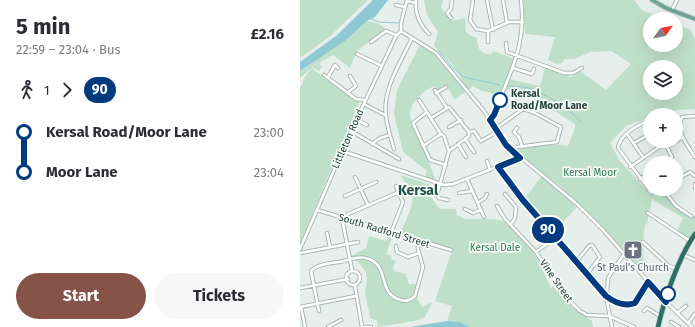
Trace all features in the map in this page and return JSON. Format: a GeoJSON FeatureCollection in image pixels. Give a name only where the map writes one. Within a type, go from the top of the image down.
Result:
{"type":"FeatureCollection","features":[{"type":"Feature","properties":{"kind":"highway"},"geometry":{"type":"LineString","coordinates":[[658,327],[678,269],[690,240],[695,234]]}},
{"type":"Feature","properties":{"kind":"main road"},"geometry":{"type":"LineString","coordinates":[[652,0],[695,19]]}},
{"type":"Feature","properties":{"kind":"street"},"geometry":{"type":"LineString","coordinates":[[429,34],[422,25],[416,10],[416,1],[407,0],[401,31],[436,53],[490,120],[496,131],[512,151],[567,194],[604,231],[666,302],[691,327]]}},
{"type":"Feature","properties":{"kind":"street"},"geometry":{"type":"LineString","coordinates":[[451,18],[447,13],[451,9],[452,0]]}},
{"type":"Feature","properties":{"kind":"street"},"geometry":{"type":"LineString","coordinates":[[473,0],[470,18],[471,24],[476,29],[488,31],[507,23],[523,22]]}},
{"type":"Feature","properties":{"kind":"street"},"geometry":{"type":"LineString","coordinates":[[487,0],[493,30]]}},
{"type":"Feature","properties":{"kind":"street"},"geometry":{"type":"LineString","coordinates":[[503,0],[507,23]]}},
{"type":"Feature","properties":{"kind":"street"},"geometry":{"type":"LineString","coordinates":[[490,120],[494,115],[518,56],[523,22],[521,0]]}},
{"type":"Feature","properties":{"kind":"street"},"geometry":{"type":"LineString","coordinates":[[672,10],[677,0]]}},
{"type":"Feature","properties":{"kind":"street"},"geometry":{"type":"LineString","coordinates":[[397,7],[405,7]]}},
{"type":"Feature","properties":{"kind":"street"},"geometry":{"type":"LineString","coordinates":[[371,42],[386,31],[396,35]]}},
{"type":"Feature","properties":{"kind":"street","name":"Littleton Road"},"geometry":{"type":"LineString","coordinates":[[300,249],[364,102],[396,35],[401,31]]}},
{"type":"Feature","properties":{"kind":"street"},"geometry":{"type":"LineString","coordinates":[[488,31],[488,42]]}},
{"type":"Feature","properties":{"kind":"street"},"geometry":{"type":"LineString","coordinates":[[394,149],[385,115],[389,89],[412,38]]}},
{"type":"Feature","properties":{"kind":"street"},"geometry":{"type":"LineString","coordinates":[[506,43],[506,51],[564,73],[572,73],[582,68]]}},
{"type":"Feature","properties":{"kind":"street"},"geometry":{"type":"LineString","coordinates":[[357,54],[382,66]]}},
{"type":"Feature","properties":{"kind":"street"},"geometry":{"type":"LineString","coordinates":[[328,78],[335,65],[338,68]]}},
{"type":"Feature","properties":{"kind":"street"},"geometry":{"type":"LineString","coordinates":[[513,68],[533,76],[534,69]]}},
{"type":"Feature","properties":{"kind":"street"},"geometry":{"type":"LineString","coordinates":[[324,75],[356,100],[364,102],[385,115]]}},
{"type":"Feature","properties":{"kind":"street"},"geometry":{"type":"LineString","coordinates":[[347,94],[356,86],[350,76]]}},
{"type":"Feature","properties":{"kind":"street"},"geometry":{"type":"LineString","coordinates":[[446,87],[435,92],[447,108],[450,108],[469,132]]}},
{"type":"Feature","properties":{"kind":"street"},"geometry":{"type":"LineString","coordinates":[[419,100],[441,134],[444,136],[449,151],[442,185],[437,196],[438,198],[445,200]]}},
{"type":"Feature","properties":{"kind":"street"},"geometry":{"type":"LineString","coordinates":[[431,118],[447,108]]}},
{"type":"Feature","properties":{"kind":"street"},"geometry":{"type":"LineString","coordinates":[[469,132],[474,131],[481,141],[496,131],[518,111],[525,109],[560,126],[562,129],[559,140],[522,146],[514,148],[512,151]]}},
{"type":"Feature","properties":{"kind":"street"},"geometry":{"type":"LineString","coordinates":[[427,112],[414,123],[430,160],[446,165]]}},
{"type":"Feature","properties":{"kind":"street"},"geometry":{"type":"LineString","coordinates":[[683,117],[695,116]]}},
{"type":"Feature","properties":{"kind":"street"},"geometry":{"type":"LineString","coordinates":[[356,120],[367,125]]}},
{"type":"Feature","properties":{"kind":"street"},"geometry":{"type":"LineString","coordinates":[[449,127],[460,120]]}},
{"type":"Feature","properties":{"kind":"street"},"geometry":{"type":"LineString","coordinates":[[643,124],[636,126],[627,134],[618,148],[630,167],[643,182]]}},
{"type":"Feature","properties":{"kind":"street"},"geometry":{"type":"LineString","coordinates":[[517,128],[514,132],[519,137],[522,146]]}},
{"type":"Feature","properties":{"kind":"street"},"geometry":{"type":"LineString","coordinates":[[351,131],[399,159]]}},
{"type":"Feature","properties":{"kind":"street"},"geometry":{"type":"LineString","coordinates":[[449,151],[465,139],[469,135],[469,132]]}},
{"type":"Feature","properties":{"kind":"street"},"geometry":{"type":"LineString","coordinates":[[423,146],[441,134]]}},
{"type":"Feature","properties":{"kind":"street"},"geometry":{"type":"LineString","coordinates":[[627,134],[643,157],[630,167]]}},
{"type":"Feature","properties":{"kind":"street"},"geometry":{"type":"LineString","coordinates":[[372,144],[380,138],[390,135]]}},
{"type":"Feature","properties":{"kind":"street"},"geometry":{"type":"LineString","coordinates":[[683,137],[695,157]]}},
{"type":"Feature","properties":{"kind":"street"},"geometry":{"type":"LineString","coordinates":[[634,143],[643,138]]}},
{"type":"Feature","properties":{"kind":"street"},"geometry":{"type":"LineString","coordinates":[[465,139],[474,152]]}},
{"type":"Feature","properties":{"kind":"street"},"geometry":{"type":"LineString","coordinates":[[458,144],[466,157]]}},
{"type":"Feature","properties":{"kind":"street"},"geometry":{"type":"LineString","coordinates":[[645,156],[658,148]]}},
{"type":"Feature","properties":{"kind":"street"},"geometry":{"type":"LineString","coordinates":[[342,151],[442,185],[450,185],[520,158]]}},
{"type":"Feature","properties":{"kind":"street"},"geometry":{"type":"LineString","coordinates":[[487,161],[490,170]]}},
{"type":"Feature","properties":{"kind":"street"},"geometry":{"type":"LineString","coordinates":[[498,167],[522,199],[607,297],[622,305],[635,303],[648,282]]}},
{"type":"Feature","properties":{"kind":"street"},"geometry":{"type":"LineString","coordinates":[[683,176],[690,172],[695,176]]}},
{"type":"Feature","properties":{"kind":"street"},"geometry":{"type":"LineString","coordinates":[[355,177],[368,205]]}},
{"type":"Feature","properties":{"kind":"street"},"geometry":{"type":"LineString","coordinates":[[467,178],[472,191],[479,202],[484,217]]}},
{"type":"Feature","properties":{"kind":"street"},"geometry":{"type":"LineString","coordinates":[[345,196],[376,182]]}},
{"type":"Feature","properties":{"kind":"street"},"geometry":{"type":"LineString","coordinates":[[391,233],[403,202],[396,186]]}},
{"type":"Feature","properties":{"kind":"street"},"geometry":{"type":"LineString","coordinates":[[459,193],[472,191]]}},
{"type":"Feature","properties":{"kind":"street"},"geometry":{"type":"LineString","coordinates":[[354,286],[358,283],[359,276],[352,270],[349,260],[343,218],[348,214],[399,192]]}},
{"type":"Feature","properties":{"kind":"street"},"geometry":{"type":"LineString","coordinates":[[479,202],[485,198],[487,194]]}},
{"type":"Feature","properties":{"kind":"street"},"geometry":{"type":"LineString","coordinates":[[505,195],[516,207],[515,218],[511,224]]}},
{"type":"Feature","properties":{"kind":"street"},"geometry":{"type":"LineString","coordinates":[[668,196],[676,206],[691,216]]}},
{"type":"Feature","properties":{"kind":"street","name":"Vine Street"},"geometry":{"type":"LineString","coordinates":[[497,208],[536,252],[568,299],[580,311],[587,315],[609,316],[634,327]]}},
{"type":"Feature","properties":{"kind":"street"},"geometry":{"type":"LineString","coordinates":[[465,209],[473,213],[481,210]]}},
{"type":"Feature","properties":{"kind":"street","name":"South Radford Street"},"geometry":{"type":"LineString","coordinates":[[317,210],[418,242],[451,250]]}},
{"type":"Feature","properties":{"kind":"street"},"geometry":{"type":"LineString","coordinates":[[648,213],[690,240]]}},
{"type":"Feature","properties":{"kind":"street"},"geometry":{"type":"LineString","coordinates":[[327,233],[330,247]]}},
{"type":"Feature","properties":{"kind":"street"},"geometry":{"type":"LineString","coordinates":[[536,252],[555,238]]}},
{"type":"Feature","properties":{"kind":"street"},"geometry":{"type":"LineString","coordinates":[[300,253],[358,242]]}},
{"type":"Feature","properties":{"kind":"street"},"geometry":{"type":"LineString","coordinates":[[319,311],[311,272],[314,267],[361,257],[374,261],[380,269],[389,295],[400,300],[410,300],[415,296],[423,270],[418,242]]}},
{"type":"Feature","properties":{"kind":"street"},"geometry":{"type":"LineString","coordinates":[[643,242],[669,266],[678,269]]}},
{"type":"Feature","properties":{"kind":"street"},"geometry":{"type":"LineString","coordinates":[[576,262],[589,246],[592,245],[600,254],[600,257],[587,274]]}},
{"type":"Feature","properties":{"kind":"street"},"geometry":{"type":"LineString","coordinates":[[396,246],[395,251],[407,256],[419,253]]}},
{"type":"Feature","properties":{"kind":"street"},"geometry":{"type":"LineString","coordinates":[[612,327],[607,297],[609,275],[624,254]]}},
{"type":"Feature","properties":{"kind":"street"},"geometry":{"type":"LineString","coordinates":[[684,255],[695,260]]}},
{"type":"Feature","properties":{"kind":"street"},"geometry":{"type":"LineString","coordinates":[[352,270],[348,274],[348,279],[350,284],[354,286],[363,327],[371,327]]}},
{"type":"Feature","properties":{"kind":"street"},"geometry":{"type":"LineString","coordinates":[[300,288],[348,279]]}},
{"type":"Feature","properties":{"kind":"street"},"geometry":{"type":"LineString","coordinates":[[305,327],[301,307],[356,296]]}},
{"type":"Feature","properties":{"kind":"street"},"geometry":{"type":"LineString","coordinates":[[677,312],[686,306]]}},
{"type":"Feature","properties":{"kind":"street"},"geometry":{"type":"LineString","coordinates":[[644,311],[647,308],[661,316]]}},
{"type":"Feature","properties":{"kind":"street"},"geometry":{"type":"LineString","coordinates":[[688,323],[695,314]]}},
{"type":"Feature","properties":{"kind":"street"},"geometry":{"type":"LineString","coordinates":[[328,327],[341,320]]}},
{"type":"Feature","properties":{"kind":"street"},"geometry":{"type":"LineString","coordinates":[[300,323],[304,322]]}},
{"type":"Feature","properties":{"kind":"street"},"geometry":{"type":"LineString","coordinates":[[671,322],[679,327]]}},
{"type":"Feature","properties":{"kind":"green space"},"geometry":{"type":"Polygon","coordinates":[[[300,0],[368,0],[328,38],[300,58],[300,0]]]}},
{"type":"Feature","properties":{"kind":"green space"},"geometry":{"type":"Polygon","coordinates":[[[424,0],[443,0],[441,7],[450,21],[465,18],[465,28],[467,32],[477,38],[478,45],[482,52],[491,54],[494,51],[514,59],[499,98],[492,96],[492,93],[481,91],[473,86],[468,90],[454,66],[434,46],[438,32],[427,15],[424,0]]]}},
{"type":"Feature","properties":{"kind":"green space","name":"Kersal Moor"},"geometry":{"type":"Polygon","coordinates":[[[523,0],[634,0],[642,10],[647,12],[643,12],[643,52],[683,52],[683,27],[691,30],[695,41],[695,109],[643,108],[643,120],[627,125],[610,143],[620,161],[643,186],[643,196],[667,196],[675,206],[688,217],[695,216],[695,231],[689,238],[677,230],[683,218],[652,199],[647,225],[645,224],[643,241],[644,276],[612,237],[561,187],[516,152],[516,150],[542,145],[568,146],[575,128],[575,124],[542,103],[505,89],[509,79],[540,86],[545,68],[571,77],[580,71],[606,90],[631,64],[611,51],[592,51],[575,59],[565,59],[562,63],[557,64],[548,60],[555,37],[525,34],[523,0]]]}},
{"type":"Feature","properties":{"kind":"green space"},"geometry":{"type":"Polygon","coordinates":[[[367,21],[377,23],[386,29],[357,51],[350,68],[333,55],[319,63],[322,67],[319,71],[312,67],[300,78],[300,71],[345,41],[367,21]]]}},
{"type":"Feature","properties":{"kind":"green space"},"geometry":{"type":"Polygon","coordinates":[[[420,45],[435,55],[466,91],[455,100],[446,85],[437,90],[435,86],[426,90],[418,98],[410,111],[410,116],[435,178],[433,181],[425,178],[427,171],[403,152],[394,114],[397,90],[420,45]]]}},
{"type":"Feature","properties":{"kind":"green space"},"geometry":{"type":"Polygon","coordinates":[[[312,68],[355,101],[360,101],[300,243],[300,87],[304,78],[312,68]]]}},
{"type":"Feature","properties":{"kind":"green space","name":"Kersal Dale"},"geometry":{"type":"Polygon","coordinates":[[[400,175],[431,185],[429,195],[440,209],[456,209],[457,215],[465,219],[493,219],[507,222],[523,238],[545,269],[543,271],[551,288],[557,285],[571,306],[592,321],[593,327],[470,327],[460,322],[447,321],[452,306],[435,301],[453,248],[439,247],[400,234],[411,209],[413,199],[410,190],[400,175]]]}},
{"type":"Feature","properties":{"kind":"green space"},"geometry":{"type":"Polygon","coordinates":[[[542,176],[577,207],[553,233],[524,199],[542,176]]]}},
{"type":"Feature","properties":{"kind":"green space"},"geometry":{"type":"Polygon","coordinates":[[[388,234],[393,235],[386,254],[392,256],[391,259],[396,261],[393,267],[394,271],[406,274],[409,284],[418,284],[412,298],[402,300],[391,294],[381,268],[373,260],[366,257],[351,256],[366,248],[369,236],[386,241],[388,234]]]}},
{"type":"Feature","properties":{"kind":"green space"},"geometry":{"type":"Polygon","coordinates":[[[366,258],[376,264],[391,297],[401,301],[410,301],[416,296],[422,307],[432,302],[425,317],[415,321],[377,327],[378,321],[370,318],[365,292],[367,280],[366,272],[356,259],[366,258]]]}},
{"type":"Feature","properties":{"kind":"water"},"geometry":{"type":"Polygon","coordinates":[[[373,0],[388,0],[375,17],[367,21],[345,41],[300,71],[300,62],[336,36],[373,0]]]}},
{"type":"Feature","properties":{"kind":"water"},"geometry":{"type":"Polygon","coordinates":[[[447,321],[460,322],[470,327],[410,327],[447,321]]]}},
{"type":"Feature","properties":{"kind":"waterway"},"geometry":{"type":"LineString","coordinates":[[369,18],[379,22],[399,23]]}},
{"type":"Feature","properties":{"kind":"waterway"},"geometry":{"type":"LineString","coordinates":[[439,51],[453,68],[464,77],[500,85]]}},
{"type":"Feature","properties":{"kind":"waterway"},"geometry":{"type":"LineString","coordinates":[[509,86],[528,88],[547,96],[566,108],[582,123]]}},
{"type":"Feature","properties":{"kind":"waterway"},"geometry":{"type":"LineString","coordinates":[[666,196],[679,212],[695,218]]}},
{"type":"Feature","properties":{"kind":"bus line","name":"90"},"geometry":{"type":"LineString","coordinates":[[500,100],[493,118],[490,120],[506,145],[520,158],[498,167],[549,232],[606,296],[615,302],[622,305],[635,303],[648,282],[666,302],[668,294]]}},
{"type":"Feature","properties":{"kind":"place","name":"Kersal Road/Moor Lane"},"geometry":{"type":"Point","coordinates":[500,100]}},
{"type":"Feature","properties":{"kind":"place","name":"St Paul's Church"},"geometry":{"type":"Point","coordinates":[633,250]}},
{"type":"Feature","properties":{"kind":"district","name":"Kersal"},"geometry":{"type":"Point","coordinates":[418,190]}}]}
